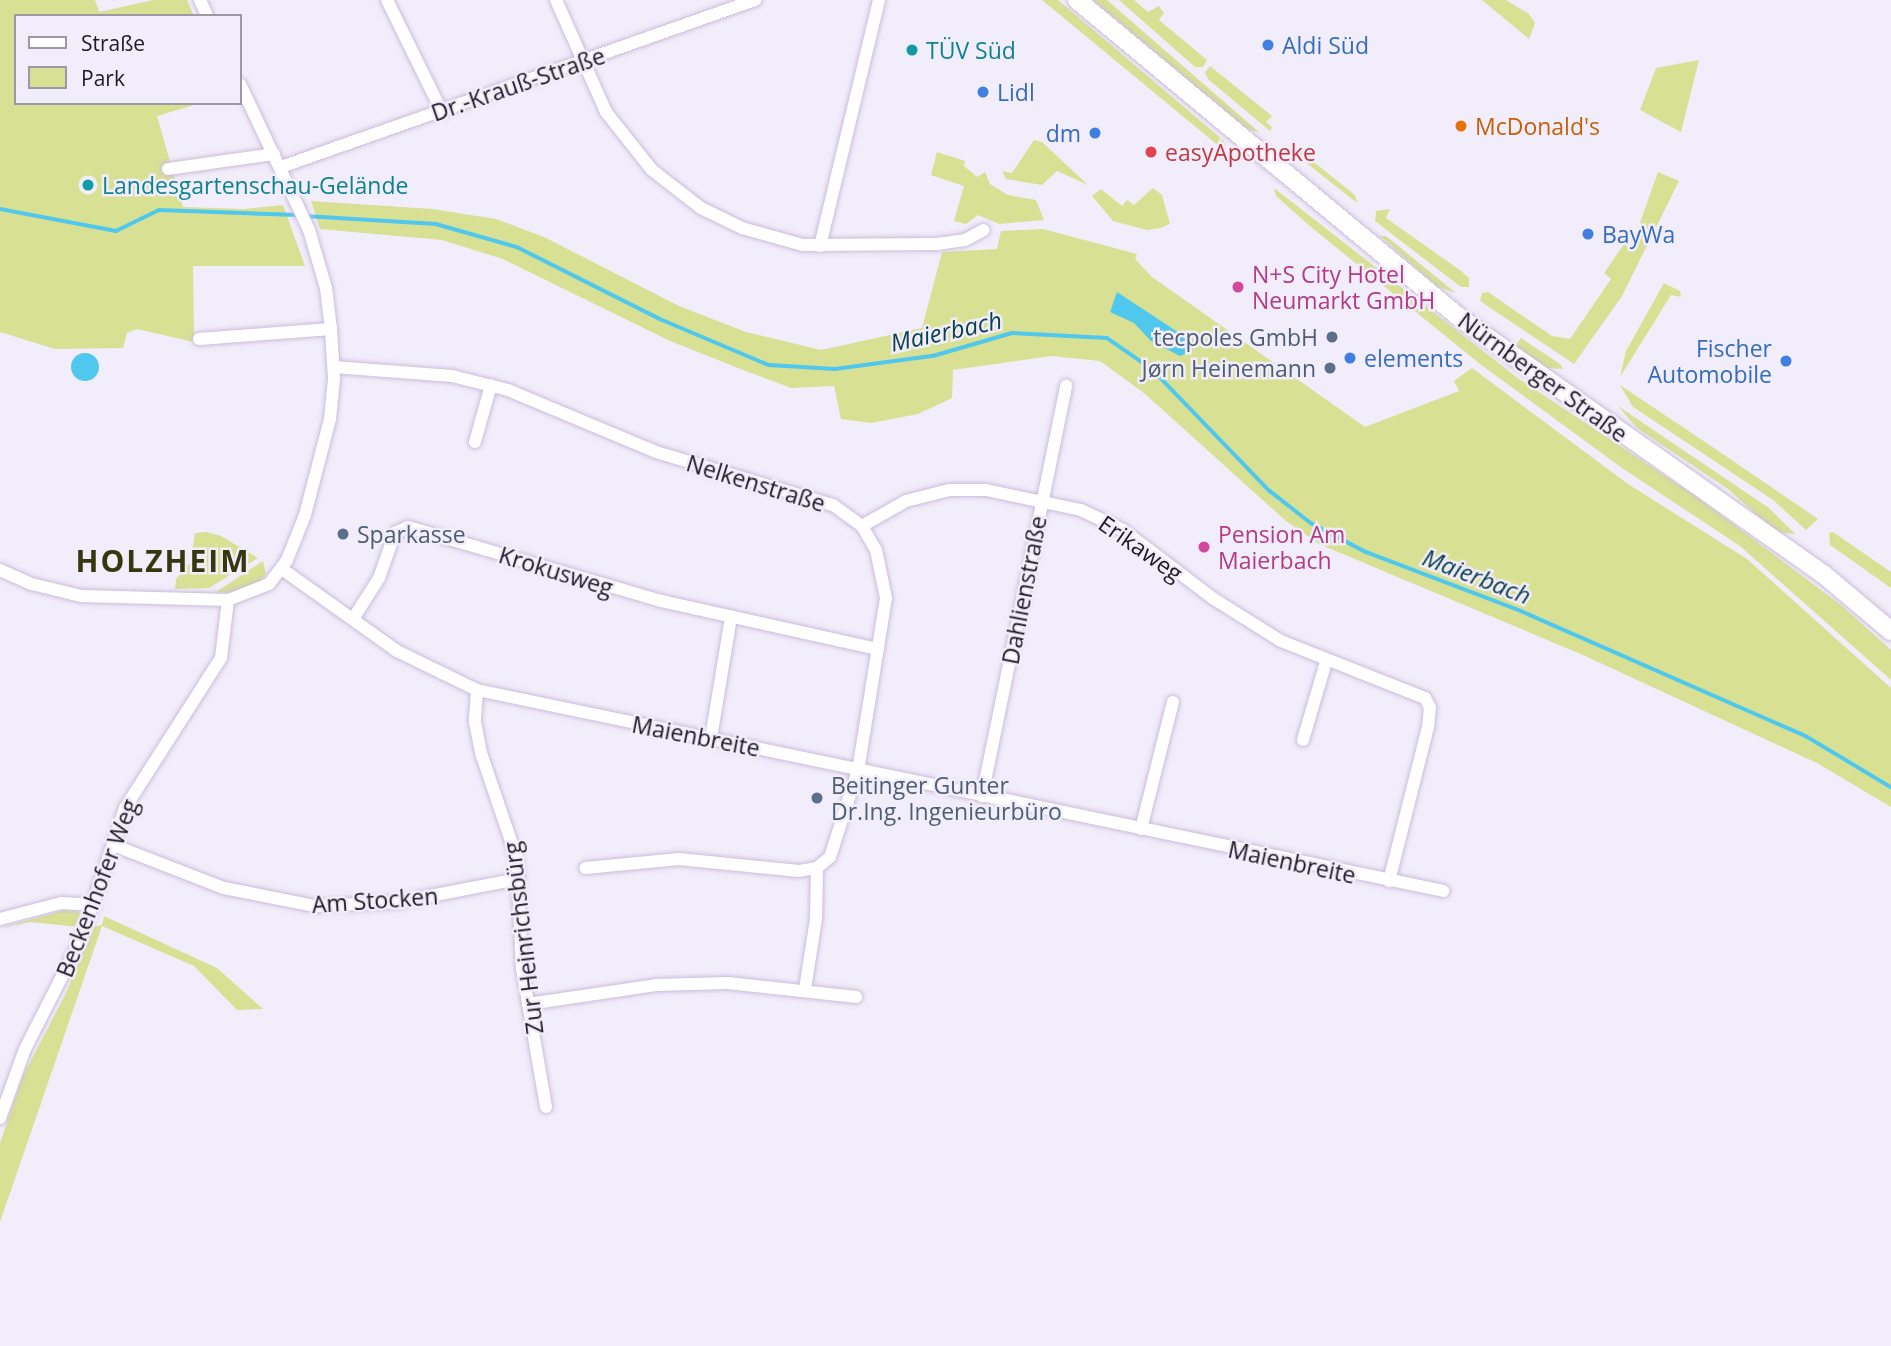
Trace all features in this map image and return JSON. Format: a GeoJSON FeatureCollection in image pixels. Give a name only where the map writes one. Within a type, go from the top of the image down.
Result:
{"type":"FeatureCollection","features":[{"type":"Feature","properties":{"kind":"main road","name":"Nürnberger Straße"},"geometry":{"type":"LineString","coordinates":[[1077,0],[1460,318],[1823,574],[1891,631]]}},
{"type":"Feature","properties":{"kind":"street"},"geometry":{"type":"LineString","coordinates":[[387,0],[442,112]]}},
{"type":"Feature","properties":{"kind":"street"},"geometry":{"type":"LineString","coordinates":[[556,0],[582,63],[625,139],[682,196],[742,228],[820,246],[937,244],[965,240],[984,230]]}},
{"type":"Feature","properties":{"kind":"street","name":"Dr.-Krauß-Straße"},"geometry":{"type":"LineString","coordinates":[[281,167],[755,0]]}},
{"type":"Feature","properties":{"kind":"street"},"geometry":{"type":"LineString","coordinates":[[820,246],[879,0]]}},
{"type":"Feature","properties":{"kind":"street"},"geometry":{"type":"LineString","coordinates":[[0,570],[32,584],[81,596],[229,600],[258,590],[282,569],[300,527],[326,443],[334,367],[331,329],[326,288],[309,230],[242,88]]}},
{"type":"Feature","properties":{"kind":"street"},"geometry":{"type":"LineString","coordinates":[[168,169],[274,154]]}},
{"type":"Feature","properties":{"kind":"street"},"geometry":{"type":"LineString","coordinates":[[199,339],[331,329]]}},
{"type":"Feature","properties":{"kind":"street","name":"Nelkenstraße"},"geometry":{"type":"LineString","coordinates":[[334,367],[452,376],[491,384],[678,459],[822,501],[862,526]]}},
{"type":"Feature","properties":{"kind":"street"},"geometry":{"type":"LineString","coordinates":[[475,442],[491,384]]}},
{"type":"Feature","properties":{"kind":"street","name":"Dahlienstraße"},"geometry":{"type":"LineString","coordinates":[[982,796],[1066,385]]}},
{"type":"Feature","properties":{"kind":"street","name":"Erikaweg"},"geometry":{"type":"LineString","coordinates":[[862,526],[906,501],[937,491],[986,491],[1042,501],[1108,521],[1240,617],[1326,662],[1420,695],[1429,703],[1429,727],[1389,881]]}},
{"type":"Feature","properties":{"kind":"street"},"geometry":{"type":"LineString","coordinates":[[804,989],[816,919],[817,868],[835,847],[858,770],[878,649],[885,575],[862,526]]}},
{"type":"Feature","properties":{"kind":"street","name":"Krokusweg"},"geometry":{"type":"LineString","coordinates":[[353,619],[379,578],[395,533],[408,527],[605,586],[878,649]]}},
{"type":"Feature","properties":{"kind":"street","name":"Maienbreite"},"geometry":{"type":"LineString","coordinates":[[282,569],[421,665],[477,690],[1443,891]]}},
{"type":"Feature","properties":{"kind":"street","name":"Beckenhofer Weg"},"geometry":{"type":"LineString","coordinates":[[0,1118],[18,1066],[71,963],[131,796],[220,658],[229,600]]}},
{"type":"Feature","properties":{"kind":"street"},"geometry":{"type":"LineString","coordinates":[[711,738],[731,617]]}},
{"type":"Feature","properties":{"kind":"street"},"geometry":{"type":"LineString","coordinates":[[1303,740],[1326,662]]}},
{"type":"Feature","properties":{"kind":"street","name":"Zur Heinrichsbürg"},"geometry":{"type":"LineString","coordinates":[[477,690],[476,733],[510,828],[519,879],[520,949],[547,1108]]}},
{"type":"Feature","properties":{"kind":"street"},"geometry":{"type":"LineString","coordinates":[[1141,829],[1173,702]]}},
{"type":"Feature","properties":{"kind":"street","name":"Am Stocken"},"geometry":{"type":"LineString","coordinates":[[113,845],[225,888],[296,904],[400,902],[519,879]]}},
{"type":"Feature","properties":{"kind":"street"},"geometry":{"type":"LineString","coordinates":[[585,867],[679,859],[799,871],[817,868]]}},
{"type":"Feature","properties":{"kind":"street"},"geometry":{"type":"LineString","coordinates":[[0,919],[71,902],[94,905]]}},
{"type":"Feature","properties":{"kind":"street"},"geometry":{"type":"LineString","coordinates":[[528,1004],[656,985],[728,983],[804,989],[856,998]]}},
{"type":"Feature","properties":{"kind":"green space","name":"Landesgartenschau-Gelände"},"geometry":{"type":"Polygon","coordinates":[[[0,0],[95,0],[99,12],[153,0],[187,0],[193,14],[14,14],[14,105],[194,105],[157,116],[183,207],[244,209],[283,205],[305,266],[193,266],[194,342],[137,329],[127,333],[123,348],[55,349],[0,332],[0,0]]]}},
{"type":"Feature","properties":{"kind":"green space"},"geometry":{"type":"Polygon","coordinates":[[[1042,0],[1058,0],[1224,141],[1226,152],[1042,0]]]}},
{"type":"Feature","properties":{"kind":"green space"},"geometry":{"type":"Polygon","coordinates":[[[1093,0],[1107,0],[1260,133],[1246,128],[1093,0]]]}},
{"type":"Feature","properties":{"kind":"green space"},"geometry":{"type":"Polygon","coordinates":[[[1119,0],[1134,0],[1148,12],[1159,6],[1164,13],[1159,20],[1207,60],[1203,67],[1195,67],[1119,0]]]}},
{"type":"Feature","properties":{"kind":"green space"},"geometry":{"type":"Polygon","coordinates":[[[1482,0],[1506,0],[1529,14],[1535,23],[1529,39],[1482,0]]]}},
{"type":"Feature","properties":{"kind":"green space"},"geometry":{"type":"Polygon","coordinates":[[[1699,60],[1681,132],[1640,110],[1656,68],[1699,60]]]}},
{"type":"Feature","properties":{"kind":"green space"},"geometry":{"type":"Polygon","coordinates":[[[1210,66],[1272,116],[1266,122],[1272,127],[1270,131],[1209,80],[1205,73],[1210,66]]]}},
{"type":"Feature","properties":{"kind":"green space"},"geometry":{"type":"Polygon","coordinates":[[[1034,140],[1042,142],[1088,185],[1057,171],[1042,185],[1006,179],[1002,171],[1012,173],[1034,140]]]}},
{"type":"Feature","properties":{"kind":"green space"},"geometry":{"type":"Polygon","coordinates":[[[1291,144],[1355,195],[1357,203],[1290,150],[1291,144]]]}},
{"type":"Feature","properties":{"kind":"green space"},"geometry":{"type":"Polygon","coordinates":[[[937,152],[965,161],[964,166],[977,177],[985,172],[990,184],[1008,195],[1036,200],[1044,220],[999,224],[978,215],[966,224],[954,221],[964,186],[931,175],[937,152]]]}},
{"type":"Feature","properties":{"kind":"green space"},"geometry":{"type":"Polygon","coordinates":[[[1658,172],[1679,181],[1622,296],[1574,364],[1480,301],[1482,293],[1488,292],[1552,336],[1570,339],[1611,279],[1604,273],[1624,244],[1631,248],[1658,172]]]}},
{"type":"Feature","properties":{"kind":"green space"},"geometry":{"type":"Polygon","coordinates":[[[1153,188],[1162,195],[1170,224],[1147,230],[1113,221],[1092,196],[1101,189],[1122,206],[1127,200],[1134,205],[1153,188]]]}},
{"type":"Feature","properties":{"kind":"green space"},"geometry":{"type":"Polygon","coordinates":[[[1274,188],[1519,379],[1697,497],[1841,605],[1891,650],[1891,680],[1740,546],[1622,468],[1480,364],[1311,227],[1276,196],[1274,188]]]}},
{"type":"Feature","properties":{"kind":"green space"},"geometry":{"type":"Polygon","coordinates":[[[311,201],[432,209],[496,219],[544,237],[679,306],[746,332],[821,350],[922,328],[942,252],[997,249],[1001,231],[1043,229],[1137,254],[1135,259],[1152,277],[1365,427],[1459,391],[1454,381],[1472,368],[1628,484],[1747,559],[1891,688],[1891,807],[1817,763],[1583,655],[1319,544],[1286,521],[1144,393],[1100,361],[1052,356],[953,370],[952,398],[918,414],[871,423],[841,419],[834,386],[791,388],[670,341],[503,259],[442,240],[320,229],[311,201]]]}},
{"type":"Feature","properties":{"kind":"green space"},"geometry":{"type":"Polygon","coordinates":[[[1390,209],[1386,218],[1461,271],[1469,278],[1469,287],[1461,287],[1375,221],[1376,211],[1390,209]]]}},
{"type":"Feature","properties":{"kind":"green space"},"geometry":{"type":"Polygon","coordinates":[[[1380,236],[1386,236],[1456,293],[1438,287],[1380,236]]]}},
{"type":"Feature","properties":{"kind":"green space"},"geometry":{"type":"Polygon","coordinates":[[[1664,283],[1680,291],[1681,297],[1671,295],[1620,377],[1626,351],[1664,283]]]}},
{"type":"Feature","properties":{"kind":"green space"},"geometry":{"type":"Polygon","coordinates":[[[1521,338],[1560,364],[1563,369],[1548,368],[1515,346],[1521,338]]]}},
{"type":"Feature","properties":{"kind":"green space"},"geometry":{"type":"Polygon","coordinates":[[[1620,385],[1818,519],[1806,530],[1773,500],[1633,407],[1620,385]]]}},
{"type":"Feature","properties":{"kind":"green space"},"geometry":{"type":"Polygon","coordinates":[[[1618,406],[1769,508],[1795,534],[1776,532],[1728,489],[1637,428],[1618,406]]]}},
{"type":"Feature","properties":{"kind":"green space"},"geometry":{"type":"Polygon","coordinates":[[[206,532],[221,536],[258,558],[209,588],[175,589],[176,579],[190,563],[195,533],[206,532]]]}},
{"type":"Feature","properties":{"kind":"green space"},"geometry":{"type":"Polygon","coordinates":[[[1833,532],[1891,572],[1891,588],[1830,545],[1829,533],[1833,532]]]}},
{"type":"Feature","properties":{"kind":"green space"},"geometry":{"type":"Polygon","coordinates":[[[263,561],[266,574],[256,585],[235,593],[216,592],[263,561]]]}},
{"type":"Feature","properties":{"kind":"green space"},"geometry":{"type":"Polygon","coordinates":[[[65,910],[80,912],[79,927],[30,922],[0,928],[65,910]]]}},
{"type":"Feature","properties":{"kind":"green space"},"geometry":{"type":"Polygon","coordinates":[[[104,916],[217,968],[263,1009],[237,1010],[194,966],[102,926],[0,1222],[0,1143],[22,1078],[66,993],[93,927],[102,925],[104,916]]]}},
{"type":"Feature","properties":{"kind":"water"},"geometry":{"type":"Polygon","coordinates":[[[1117,292],[1196,344],[1190,352],[1180,356],[1151,341],[1134,323],[1110,312],[1117,292]]]}},
{"type":"Feature","properties":{"kind":"water"},"geometry":{"type":"Polygon","coordinates":[[[85,353],[95,357],[99,367],[95,377],[85,381],[75,377],[71,367],[75,357],[85,353]]]}},
{"type":"Feature","properties":{"kind":"waterway","name":"Maierbach"},"geometry":{"type":"LineString","coordinates":[[0,209],[116,231],[159,210],[297,215]]}},
{"type":"Feature","properties":{"kind":"waterway","name":"Maierbach"},"geometry":{"type":"LineString","coordinates":[[305,216],[436,224],[517,247],[660,319],[769,365],[835,369],[933,356],[1012,333],[1107,338],[1152,369],[1270,491],[1311,523],[1366,552],[1521,611],[1806,736],[1891,787]]}},
{"type":"Feature","properties":{"kind":"place","name":"Aldi Süd"},"geometry":{"type":"Point","coordinates":[1268,45]}},
{"type":"Feature","properties":{"kind":"place","name":"TÜV Süd"},"geometry":{"type":"Point","coordinates":[912,50]}},
{"type":"Feature","properties":{"kind":"place","name":"Lidl"},"geometry":{"type":"Point","coordinates":[983,92]}},
{"type":"Feature","properties":{"kind":"place","name":"McDonald's"},"geometry":{"type":"Point","coordinates":[1461,126]}},
{"type":"Feature","properties":{"kind":"place","name":"dm"},"geometry":{"type":"Point","coordinates":[1095,133]}},
{"type":"Feature","properties":{"kind":"place","name":"easyApotheke"},"geometry":{"type":"Point","coordinates":[1151,152]}},
{"type":"Feature","properties":{"kind":"place","name":"Landesgartenschau-Gelände"},"geometry":{"type":"Point","coordinates":[88,185]}},
{"type":"Feature","properties":{"kind":"place","name":"BayWa"},"geometry":{"type":"Point","coordinates":[1588,234]}},
{"type":"Feature","properties":{"kind":"place","name":"N+S City Hotel Neumarkt GmbH"},"geometry":{"type":"Point","coordinates":[1238,287]}},
{"type":"Feature","properties":{"kind":"place","name":"tecpoles GmbH"},"geometry":{"type":"Point","coordinates":[1332,337]}},
{"type":"Feature","properties":{"kind":"place","name":"elements"},"geometry":{"type":"Point","coordinates":[1350,358]}},
{"type":"Feature","properties":{"kind":"place","name":"Fischer Automobile"},"geometry":{"type":"Point","coordinates":[1786,361]}},
{"type":"Feature","properties":{"kind":"place","name":"Jørn Heinemann"},"geometry":{"type":"Point","coordinates":[1330,368]}},
{"type":"Feature","properties":{"kind":"place","name":"Sparkasse"},"geometry":{"type":"Point","coordinates":[343,534]}},
{"type":"Feature","properties":{"kind":"place","name":"Pension Am Maierbach"},"geometry":{"type":"Point","coordinates":[1204,547]}},
{"type":"Feature","properties":{"kind":"place","name":"Beitinger Gunter Dr.Ing. Ingenieurbüro"},"geometry":{"type":"Point","coordinates":[817,798]}},
{"type":"Feature","properties":{"kind":"district","name":"HOLZHEIM"},"geometry":{"type":"Point","coordinates":[163,561]}}]}
